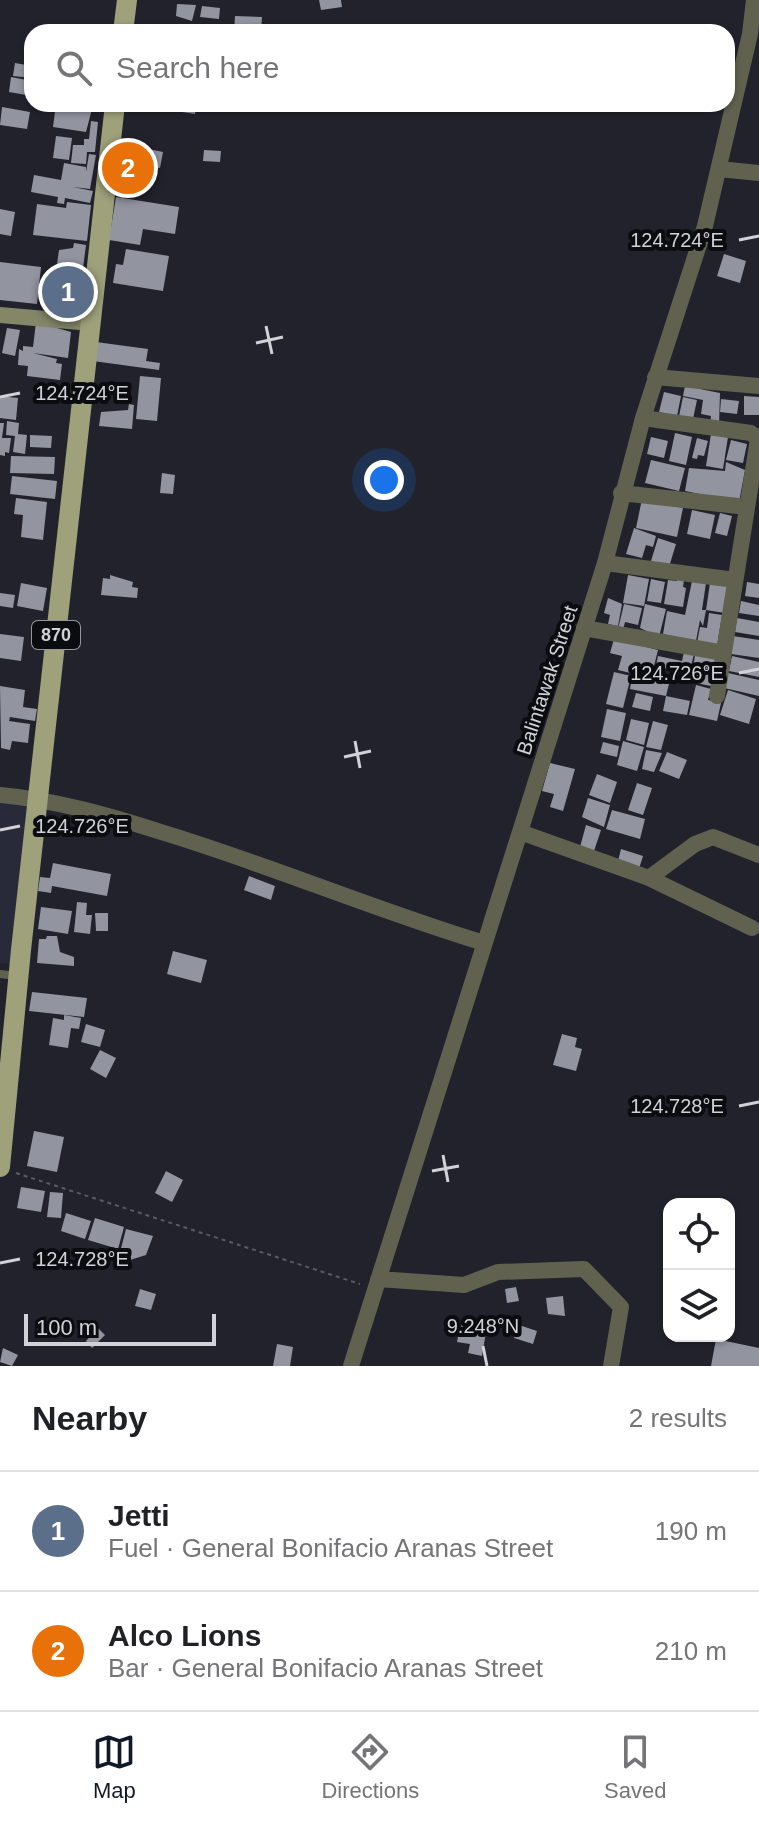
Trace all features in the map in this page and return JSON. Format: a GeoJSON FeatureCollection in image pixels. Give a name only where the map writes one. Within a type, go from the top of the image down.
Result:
{"type":"FeatureCollection","features":[{"type":"Feature","properties":{"kind":"main road"},"geometry":{"type":"LineString","coordinates":[[124,24],[127,0]]}},
{"type":"Feature","properties":{"kind":"main road","name":"870"},"geometry":{"type":"LineString","coordinates":[[4,1160],[9,975],[38,798],[114,112]]}},
{"type":"Feature","properties":{"kind":"street","name":"Balintawak Street"},"geometry":{"type":"LineString","coordinates":[[735,108],[754,35],[754,0]]}},
{"type":"Feature","properties":{"kind":"street","name":"Balintawak Street"},"geometry":{"type":"LineString","coordinates":[[351,1366],[605,563],[621,493],[705,226],[734,112]]}},
{"type":"Feature","properties":{"kind":"street"},"geometry":{"type":"LineString","coordinates":[[719,169],[759,173]]}},
{"type":"Feature","properties":{"kind":"street"},"geometry":{"type":"LineString","coordinates":[[0,315],[91,323]]}},
{"type":"Feature","properties":{"kind":"street"},"geometry":{"type":"LineString","coordinates":[[655,377],[759,386]]}},
{"type":"Feature","properties":{"kind":"street"},"geometry":{"type":"LineString","coordinates":[[643,418],[756,436],[717,696]]}},
{"type":"Feature","properties":{"kind":"street"},"geometry":{"type":"LineString","coordinates":[[621,493],[747,507]]}},
{"type":"Feature","properties":{"kind":"street"},"geometry":{"type":"LineString","coordinates":[[605,563],[735,580]]}},
{"type":"Feature","properties":{"kind":"street"},"geometry":{"type":"LineString","coordinates":[[584,628],[724,653]]}},
{"type":"Feature","properties":{"kind":"street"},"geometry":{"type":"LineString","coordinates":[[0,795],[38,798],[259,862],[421,924],[484,943]]}},
{"type":"Feature","properties":{"kind":"street"},"geometry":{"type":"LineString","coordinates":[[520,832],[649,878],[752,928]]}},
{"type":"Feature","properties":{"kind":"street"},"geometry":{"type":"LineString","coordinates":[[649,878],[695,844],[713,837],[759,855]]}},
{"type":"Feature","properties":{"kind":"street"},"geometry":{"type":"LineString","coordinates":[[377,1284],[464,1285],[498,1272],[584,1269],[621,1307],[611,1366]]}},
{"type":"Feature","properties":{"kind":"path"},"geometry":{"type":"LineString","coordinates":[[4,1160],[377,1284]]}},
{"type":"Feature","properties":{"kind":"shaded area"},"geometry":{"type":"Polygon","coordinates":[[[0,803],[28,805],[10,964],[0,963],[0,803]]]}},
{"type":"Feature","properties":{"kind":"building"},"geometry":{"type":"Polygon","coordinates":[[[319,0],[341,0],[342,7],[321,10],[319,0]]]}},
{"type":"Feature","properties":{"kind":"building"},"geometry":{"type":"Polygon","coordinates":[[[177,4],[196,5],[192,21],[176,16],[177,4]]]}},
{"type":"Feature","properties":{"kind":"building"},"geometry":{"type":"Polygon","coordinates":[[[202,6],[220,8],[219,19],[200,17],[202,6]]]}},
{"type":"Feature","properties":{"kind":"building"},"geometry":{"type":"Polygon","coordinates":[[[235,16],[262,17],[262,24],[234,24],[235,16]]]}},
{"type":"Feature","properties":{"kind":"building"},"geometry":{"type":"Polygon","coordinates":[[[15,63],[24,65],[24,77],[13,76],[15,63]]]}},
{"type":"Feature","properties":{"kind":"building"},"geometry":{"type":"Polygon","coordinates":[[[11,77],[24,79],[24,95],[9,92],[11,77]]]}},
{"type":"Feature","properties":{"kind":"building"},"geometry":{"type":"Polygon","coordinates":[[[2,107],[30,112],[27,129],[0,125],[2,107]]]}},
{"type":"Feature","properties":{"kind":"building"},"geometry":{"type":"Polygon","coordinates":[[[55,112],[91,112],[86,132],[53,127],[55,112]]]}},
{"type":"Feature","properties":{"kind":"building"},"geometry":{"type":"Polygon","coordinates":[[[91,121],[98,122],[95,152],[87,152],[86,164],[71,163],[73,145],[84,145],[84,139],[89,139],[91,121]]]}},
{"type":"Feature","properties":{"kind":"building"},"geometry":{"type":"Polygon","coordinates":[[[56,136],[72,138],[69,160],[53,158],[56,136]]]}},
{"type":"Feature","properties":{"kind":"building"},"geometry":{"type":"Polygon","coordinates":[[[134,146],[163,152],[160,168],[121,161],[123,150],[132,152],[134,146]]]}},
{"type":"Feature","properties":{"kind":"building"},"geometry":{"type":"Polygon","coordinates":[[[204,150],[221,151],[220,162],[203,161],[204,150]]]}},
{"type":"Feature","properties":{"kind":"building"},"geometry":{"type":"Polygon","coordinates":[[[89,154],[96,155],[90,189],[73,187],[93,191],[90,203],[65,198],[64,204],[57,203],[58,197],[31,192],[34,175],[61,180],[64,163],[86,167],[86,172],[89,154]]]}},
{"type":"Feature","properties":{"kind":"building"},"geometry":{"type":"Polygon","coordinates":[[[119,164],[147,169],[145,182],[117,177],[119,164]]]}},
{"type":"Feature","properties":{"kind":"building"},"geometry":{"type":"Polygon","coordinates":[[[115,184],[137,189],[135,197],[114,193],[115,184]]]}},
{"type":"Feature","properties":{"kind":"building"},"geometry":{"type":"Polygon","coordinates":[[[116,197],[179,207],[175,234],[143,229],[140,245],[109,240],[116,197]]]}},
{"type":"Feature","properties":{"kind":"building"},"geometry":{"type":"Polygon","coordinates":[[[67,202],[91,205],[87,241],[33,235],[37,204],[66,208],[67,202]]]}},
{"type":"Feature","properties":{"kind":"building"},"geometry":{"type":"Polygon","coordinates":[[[0,209],[15,212],[11,236],[0,234],[0,209]]]}},
{"type":"Feature","properties":{"kind":"building"},"geometry":{"type":"Polygon","coordinates":[[[74,243],[86,245],[83,268],[57,264],[59,250],[73,248],[74,243]]]}},
{"type":"Feature","properties":{"kind":"building"},"geometry":{"type":"Polygon","coordinates":[[[126,249],[169,256],[163,291],[113,283],[116,264],[123,265],[126,249]]]}},
{"type":"Feature","properties":{"kind":"building"},"geometry":{"type":"Polygon","coordinates":[[[724,254],[746,261],[740,283],[717,276],[724,254]]]}},
{"type":"Feature","properties":{"kind":"building"},"geometry":{"type":"Polygon","coordinates":[[[0,262],[41,267],[37,304],[0,300],[0,262]]]}},
{"type":"Feature","properties":{"kind":"building"},"geometry":{"type":"Polygon","coordinates":[[[64,276],[87,279],[85,296],[62,293],[64,276]]]}},
{"type":"Feature","properties":{"kind":"building"},"geometry":{"type":"Polygon","coordinates":[[[36,322],[71,332],[68,358],[33,353],[57,359],[56,363],[62,364],[60,380],[27,376],[28,366],[18,365],[19,349],[23,351],[23,346],[33,347],[36,322]]]}},
{"type":"Feature","properties":{"kind":"building"},"geometry":{"type":"Polygon","coordinates":[[[7,328],[20,330],[15,356],[2,353],[7,328]]]}},
{"type":"Feature","properties":{"kind":"building"},"geometry":{"type":"Polygon","coordinates":[[[96,342],[148,349],[146,361],[160,363],[159,370],[93,361],[96,342]]]}},
{"type":"Feature","properties":{"kind":"building"},"geometry":{"type":"Polygon","coordinates":[[[140,376],[161,378],[157,421],[136,419],[140,376]]]}},
{"type":"Feature","properties":{"kind":"building"},"geometry":{"type":"Polygon","coordinates":[[[685,386],[720,393],[719,425],[710,423],[711,416],[701,414],[703,400],[683,396],[685,386]]]}},
{"type":"Feature","properties":{"kind":"building"},"geometry":{"type":"Polygon","coordinates":[[[664,392],[681,396],[677,416],[659,412],[664,392]]]}},
{"type":"Feature","properties":{"kind":"building"},"geometry":{"type":"Polygon","coordinates":[[[0,396],[18,398],[16,420],[0,418],[0,396]]]}},
{"type":"Feature","properties":{"kind":"building"},"geometry":{"type":"Polygon","coordinates":[[[744,396],[759,397],[759,415],[744,415],[744,396]]]}},
{"type":"Feature","properties":{"kind":"building"},"geometry":{"type":"Polygon","coordinates":[[[683,397],[697,400],[693,419],[679,416],[683,397]]]}},
{"type":"Feature","properties":{"kind":"building"},"geometry":{"type":"Polygon","coordinates":[[[721,399],[739,401],[737,414],[720,412],[721,399]]]}},
{"type":"Feature","properties":{"kind":"building"},"geometry":{"type":"Polygon","coordinates":[[[129,404],[134,405],[132,429],[99,426],[101,412],[128,410],[129,404]]]}},
{"type":"Feature","properties":{"kind":"building"},"geometry":{"type":"Polygon","coordinates":[[[7,421],[19,423],[18,434],[27,435],[25,454],[13,452],[15,436],[6,435],[7,421]]]}},
{"type":"Feature","properties":{"kind":"building"},"geometry":{"type":"Polygon","coordinates":[[[0,423],[4,423],[2,438],[11,438],[9,453],[5,452],[5,456],[0,455],[0,423]]]}},
{"type":"Feature","properties":{"kind":"building"},"geometry":{"type":"Polygon","coordinates":[[[675,433],[692,437],[686,465],[669,461],[675,433]]]}},
{"type":"Feature","properties":{"kind":"building"},"geometry":{"type":"Polygon","coordinates":[[[711,434],[728,437],[723,469],[706,466],[711,434]]]}},
{"type":"Feature","properties":{"kind":"building"},"geometry":{"type":"Polygon","coordinates":[[[30,435],[52,436],[51,448],[30,447],[30,435]]]}},
{"type":"Feature","properties":{"kind":"building"},"geometry":{"type":"Polygon","coordinates":[[[651,437],[668,441],[664,458],[647,454],[651,437]]]}},
{"type":"Feature","properties":{"kind":"building"},"geometry":{"type":"Polygon","coordinates":[[[697,438],[708,441],[704,456],[698,455],[697,459],[692,458],[697,438]]]}},
{"type":"Feature","properties":{"kind":"building"},"geometry":{"type":"Polygon","coordinates":[[[731,440],[747,444],[743,463],[726,460],[731,440]]]}},
{"type":"Feature","properties":{"kind":"building"},"geometry":{"type":"Polygon","coordinates":[[[11,456],[55,457],[54,474],[10,473],[11,456]]]}},
{"type":"Feature","properties":{"kind":"building"},"geometry":{"type":"Polygon","coordinates":[[[651,460],[685,468],[679,491],[645,483],[651,460]]]}},
{"type":"Feature","properties":{"kind":"building"},"geometry":{"type":"Polygon","coordinates":[[[726,462],[745,470],[739,502],[685,491],[689,468],[725,471],[726,462]]]}},
{"type":"Feature","properties":{"kind":"building"},"geometry":{"type":"Polygon","coordinates":[[[162,473],[175,475],[173,494],[160,493],[162,473]]]}},
{"type":"Feature","properties":{"kind":"building"},"geometry":{"type":"Polygon","coordinates":[[[12,476],[57,481],[55,499],[10,494],[12,476]]]}},
{"type":"Feature","properties":{"kind":"building"},"geometry":{"type":"Polygon","coordinates":[[[16,498],[47,502],[43,540],[21,537],[23,515],[14,514],[16,498]]]}},
{"type":"Feature","properties":{"kind":"building"},"geometry":{"type":"Polygon","coordinates":[[[642,499],[683,508],[677,537],[636,528],[642,499]]]}},
{"type":"Feature","properties":{"kind":"building"},"geometry":{"type":"Polygon","coordinates":[[[692,510],[715,515],[710,539],[687,534],[692,510]]]}},
{"type":"Feature","properties":{"kind":"building"},"geometry":{"type":"Polygon","coordinates":[[[720,513],[732,516],[727,536],[715,533],[720,513]]]}},
{"type":"Feature","properties":{"kind":"building"},"geometry":{"type":"Polygon","coordinates":[[[634,528],[656,536],[653,547],[646,545],[642,558],[626,554],[634,528]]]}},
{"type":"Feature","properties":{"kind":"building"},"geometry":{"type":"Polygon","coordinates":[[[658,538],[676,544],[669,567],[651,561],[658,538]]]}},
{"type":"Feature","properties":{"kind":"building"},"geometry":{"type":"Polygon","coordinates":[[[110,575],[133,582],[132,587],[138,588],[137,598],[101,595],[103,578],[110,579],[110,575]]]}},
{"type":"Feature","properties":{"kind":"building"},"geometry":{"type":"Polygon","coordinates":[[[628,575],[649,579],[644,606],[623,603],[628,575]]]}},
{"type":"Feature","properties":{"kind":"building"},"geometry":{"type":"Polygon","coordinates":[[[678,578],[684,580],[683,587],[686,588],[683,607],[664,604],[668,580],[677,581],[678,578]]]}},
{"type":"Feature","properties":{"kind":"building"},"geometry":{"type":"Polygon","coordinates":[[[651,579],[665,582],[661,603],[647,601],[651,579]]]}},
{"type":"Feature","properties":{"kind":"building"},"geometry":{"type":"Polygon","coordinates":[[[692,581],[706,583],[702,610],[706,610],[703,626],[700,620],[696,641],[663,634],[667,611],[685,615],[692,581]]]}},
{"type":"Feature","properties":{"kind":"building"},"geometry":{"type":"Polygon","coordinates":[[[747,582],[759,584],[759,598],[745,596],[747,582]]]}},
{"type":"Feature","properties":{"kind":"building"},"geometry":{"type":"Polygon","coordinates":[[[21,583],[47,588],[43,611],[17,606],[21,583]]]}},
{"type":"Feature","properties":{"kind":"building"},"geometry":{"type":"Polygon","coordinates":[[[710,583],[729,586],[725,613],[706,610],[710,583]]]}},
{"type":"Feature","properties":{"kind":"building"},"geometry":{"type":"Polygon","coordinates":[[[0,593],[15,595],[13,608],[0,606],[0,593]]]}},
{"type":"Feature","properties":{"kind":"building"},"geometry":{"type":"Polygon","coordinates":[[[608,598],[622,604],[618,626],[608,624],[610,615],[604,613],[608,598]]]}},
{"type":"Feature","properties":{"kind":"building"},"geometry":{"type":"Polygon","coordinates":[[[741,601],[759,605],[759,616],[739,613],[741,601]]]}},
{"type":"Feature","properties":{"kind":"building"},"geometry":{"type":"Polygon","coordinates":[[[624,604],[642,608],[638,625],[625,622],[623,630],[618,629],[624,604]]]}},
{"type":"Feature","properties":{"kind":"building"},"geometry":{"type":"Polygon","coordinates":[[[645,604],[666,609],[659,637],[640,628],[645,604]]]}},
{"type":"Feature","properties":{"kind":"building"},"geometry":{"type":"Polygon","coordinates":[[[709,613],[722,615],[717,646],[697,643],[700,627],[707,628],[709,613]]]}},
{"type":"Feature","properties":{"kind":"building"},"geometry":{"type":"Polygon","coordinates":[[[737,618],[759,622],[759,636],[735,632],[737,618]]]}},
{"type":"Feature","properties":{"kind":"building"},"geometry":{"type":"Polygon","coordinates":[[[0,634],[24,637],[21,661],[0,658],[0,634]]]}},
{"type":"Feature","properties":{"kind":"building"},"geometry":{"type":"Polygon","coordinates":[[[733,636],[759,640],[759,658],[731,654],[733,636]]]}},
{"type":"Feature","properties":{"kind":"building"},"geometry":{"type":"Polygon","coordinates":[[[614,639],[658,650],[651,678],[618,670],[622,656],[610,653],[614,639]]]}},
{"type":"Feature","properties":{"kind":"building"},"geometry":{"type":"Polygon","coordinates":[[[684,652],[694,654],[689,674],[656,666],[658,656],[682,661],[684,652]]]}},
{"type":"Feature","properties":{"kind":"building"},"geometry":{"type":"Polygon","coordinates":[[[695,655],[715,659],[711,686],[691,682],[695,655]]]}},
{"type":"Feature","properties":{"kind":"building"},"geometry":{"type":"Polygon","coordinates":[[[732,656],[759,662],[759,677],[729,671],[732,656]]]}},
{"type":"Feature","properties":{"kind":"building"},"geometry":{"type":"Polygon","coordinates":[[[614,672],[631,676],[623,708],[606,704],[614,672]]]}},
{"type":"Feature","properties":{"kind":"building"},"geometry":{"type":"Polygon","coordinates":[[[728,673],[759,680],[759,696],[724,688],[728,673]]]}},
{"type":"Feature","properties":{"kind":"building"},"geometry":{"type":"Polygon","coordinates":[[[632,676],[669,684],[666,696],[630,689],[632,676]]]}},
{"type":"Feature","properties":{"kind":"building"},"geometry":{"type":"Polygon","coordinates":[[[696,685],[711,689],[708,700],[721,703],[717,721],[689,715],[696,685]]]}},
{"type":"Feature","properties":{"kind":"building"},"geometry":{"type":"Polygon","coordinates":[[[0,686],[25,690],[23,707],[37,709],[35,721],[10,717],[9,721],[30,724],[28,743],[12,741],[10,750],[1,748],[0,686]]]}},
{"type":"Feature","properties":{"kind":"building"},"geometry":{"type":"Polygon","coordinates":[[[728,690],[756,699],[749,724],[720,715],[728,690]]]}},
{"type":"Feature","properties":{"kind":"building"},"geometry":{"type":"Polygon","coordinates":[[[636,693],[653,697],[650,711],[632,707],[636,693]]]}},
{"type":"Feature","properties":{"kind":"building"},"geometry":{"type":"Polygon","coordinates":[[[666,696],[690,701],[687,715],[663,711],[666,696]]]}},
{"type":"Feature","properties":{"kind":"building"},"geometry":{"type":"Polygon","coordinates":[[[607,709],[626,713],[620,741],[601,737],[607,709]]]}},
{"type":"Feature","properties":{"kind":"building"},"geometry":{"type":"Polygon","coordinates":[[[631,719],[649,723],[644,745],[626,740],[631,719]]]}},
{"type":"Feature","properties":{"kind":"building"},"geometry":{"type":"Polygon","coordinates":[[[653,721],[668,725],[661,750],[646,747],[653,721]]]}},
{"type":"Feature","properties":{"kind":"building"},"geometry":{"type":"Polygon","coordinates":[[[623,741],[644,747],[637,771],[617,765],[623,741]]]}},
{"type":"Feature","properties":{"kind":"building"},"geometry":{"type":"Polygon","coordinates":[[[603,742],[619,746],[617,757],[600,753],[603,742]]]}},
{"type":"Feature","properties":{"kind":"building"},"geometry":{"type":"Polygon","coordinates":[[[646,750],[662,753],[654,772],[642,769],[646,750]]]}},
{"type":"Feature","properties":{"kind":"building"},"geometry":{"type":"Polygon","coordinates":[[[667,752],[687,760],[679,779],[659,771],[667,752]]]}},
{"type":"Feature","properties":{"kind":"building"},"geometry":{"type":"Polygon","coordinates":[[[550,763],[575,769],[563,811],[550,807],[554,794],[542,791],[550,763]]]}},
{"type":"Feature","properties":{"kind":"building"},"geometry":{"type":"Polygon","coordinates":[[[597,774],[617,782],[610,803],[589,795],[597,774]]]}},
{"type":"Feature","properties":{"kind":"building"},"geometry":{"type":"Polygon","coordinates":[[[637,783],[652,788],[643,815],[628,810],[637,783]]]}},
{"type":"Feature","properties":{"kind":"building"},"geometry":{"type":"Polygon","coordinates":[[[588,798],[610,805],[604,827],[582,817],[588,798]]]}},
{"type":"Feature","properties":{"kind":"building"},"geometry":{"type":"Polygon","coordinates":[[[612,810],[645,819],[640,839],[606,829],[612,810]]]}},
{"type":"Feature","properties":{"kind":"building"},"geometry":{"type":"Polygon","coordinates":[[[586,825],[601,830],[594,851],[580,847],[586,825]]]}},
{"type":"Feature","properties":{"kind":"building"},"geometry":{"type":"Polygon","coordinates":[[[621,849],[643,856],[638,872],[617,865],[621,849]]]}},
{"type":"Feature","properties":{"kind":"building"},"geometry":{"type":"Polygon","coordinates":[[[53,863],[111,874],[107,896],[52,886],[51,893],[38,891],[40,877],[50,878],[53,863]]]}},
{"type":"Feature","properties":{"kind":"building"},"geometry":{"type":"Polygon","coordinates":[[[249,876],[275,886],[271,900],[244,890],[249,876]]]}},
{"type":"Feature","properties":{"kind":"building"},"geometry":{"type":"Polygon","coordinates":[[[77,902],[87,903],[86,915],[92,915],[90,934],[74,932],[77,902]]]}},
{"type":"Feature","properties":{"kind":"building"},"geometry":{"type":"Polygon","coordinates":[[[41,907],[72,911],[68,934],[38,929],[41,907]]]}},
{"type":"Feature","properties":{"kind":"building"},"geometry":{"type":"Polygon","coordinates":[[[95,913],[108,913],[108,931],[96,931],[95,913]]]}},
{"type":"Feature","properties":{"kind":"building"},"geometry":{"type":"Polygon","coordinates":[[[47,936],[57,936],[60,952],[74,957],[74,966],[37,963],[39,939],[46,939],[47,936]]]}},
{"type":"Feature","properties":{"kind":"building"},"geometry":{"type":"Polygon","coordinates":[[[173,951],[207,960],[201,983],[167,974],[173,951]]]}},
{"type":"Feature","properties":{"kind":"building"},"geometry":{"type":"Polygon","coordinates":[[[32,992],[87,998],[84,1017],[29,1011],[32,992]]]}},
{"type":"Feature","properties":{"kind":"building"},"geometry":{"type":"Polygon","coordinates":[[[64,1015],[81,1018],[79,1029],[71,1028],[68,1048],[49,1045],[53,1018],[64,1020],[64,1015]]]}},
{"type":"Feature","properties":{"kind":"building"},"geometry":{"type":"Polygon","coordinates":[[[86,1024],[105,1030],[100,1047],[81,1042],[86,1024]]]}},
{"type":"Feature","properties":{"kind":"building"},"geometry":{"type":"Polygon","coordinates":[[[562,1034],[577,1038],[575,1047],[582,1049],[576,1071],[553,1065],[562,1034]]]}},
{"type":"Feature","properties":{"kind":"building"},"geometry":{"type":"Polygon","coordinates":[[[100,1050],[116,1058],[106,1078],[90,1069],[100,1050]]]}},
{"type":"Feature","properties":{"kind":"building"},"geometry":{"type":"Polygon","coordinates":[[[34,1131],[64,1137],[57,1172],[27,1166],[34,1131]]]}},
{"type":"Feature","properties":{"kind":"building"},"geometry":{"type":"Polygon","coordinates":[[[166,1171],[183,1180],[172,1202],[155,1193],[166,1171]]]}},
{"type":"Feature","properties":{"kind":"building"},"geometry":{"type":"Polygon","coordinates":[[[21,1187],[45,1191],[41,1212],[17,1208],[21,1187]]]}},
{"type":"Feature","properties":{"kind":"building"},"geometry":{"type":"Polygon","coordinates":[[[50,1192],[63,1193],[61,1218],[47,1217],[50,1192]]]}},
{"type":"Feature","properties":{"kind":"building"},"geometry":{"type":"Polygon","coordinates":[[[66,1213],[91,1221],[85,1239],[61,1231],[66,1213]]]}},
{"type":"Feature","properties":{"kind":"building"},"geometry":{"type":"Polygon","coordinates":[[[95,1218],[124,1227],[118,1249],[88,1240],[95,1218]]]}},
{"type":"Feature","properties":{"kind":"building"},"geometry":{"type":"Polygon","coordinates":[[[126,1229],[153,1236],[146,1255],[117,1264],[126,1229]]]}},
{"type":"Feature","properties":{"kind":"building"},"geometry":{"type":"Polygon","coordinates":[[[516,1287],[519,1301],[507,1303],[505,1289],[516,1287]]]}},
{"type":"Feature","properties":{"kind":"building"},"geometry":{"type":"Polygon","coordinates":[[[140,1289],[156,1294],[151,1310],[135,1306],[140,1289]]]}},
{"type":"Feature","properties":{"kind":"building"},"geometry":{"type":"Polygon","coordinates":[[[563,1296],[565,1316],[548,1314],[546,1298],[563,1296]]]}},
{"type":"Feature","properties":{"kind":"building"},"geometry":{"type":"Polygon","coordinates":[[[461,1321],[487,1326],[482,1356],[468,1353],[470,1344],[457,1342],[461,1321]]]}},
{"type":"Feature","properties":{"kind":"building"},"geometry":{"type":"Polygon","coordinates":[[[519,1325],[537,1331],[533,1344],[514,1338],[519,1325]]]}},
{"type":"Feature","properties":{"kind":"building"},"geometry":{"type":"Polygon","coordinates":[[[98,1328],[105,1335],[92,1348],[86,1341],[98,1328]]]}},
{"type":"Feature","properties":{"kind":"building"},"geometry":{"type":"Polygon","coordinates":[[[715,1342],[759,1348],[759,1366],[711,1366],[715,1342]]]}},
{"type":"Feature","properties":{"kind":"building"},"geometry":{"type":"Polygon","coordinates":[[[277,1344],[293,1347],[290,1366],[273,1366],[277,1344]]]}},
{"type":"Feature","properties":{"kind":"building"},"geometry":{"type":"Polygon","coordinates":[[[3,1348],[18,1355],[12,1366],[0,1362],[3,1348]]]}},
{"type":"Feature","properties":{"kind":"place","name":"Alco Lions"},"geometry":{"type":"Point","coordinates":[128,168]}},
{"type":"Feature","properties":{"kind":"place","name":"Jetti"},"geometry":{"type":"Point","coordinates":[68,292]}}]}
